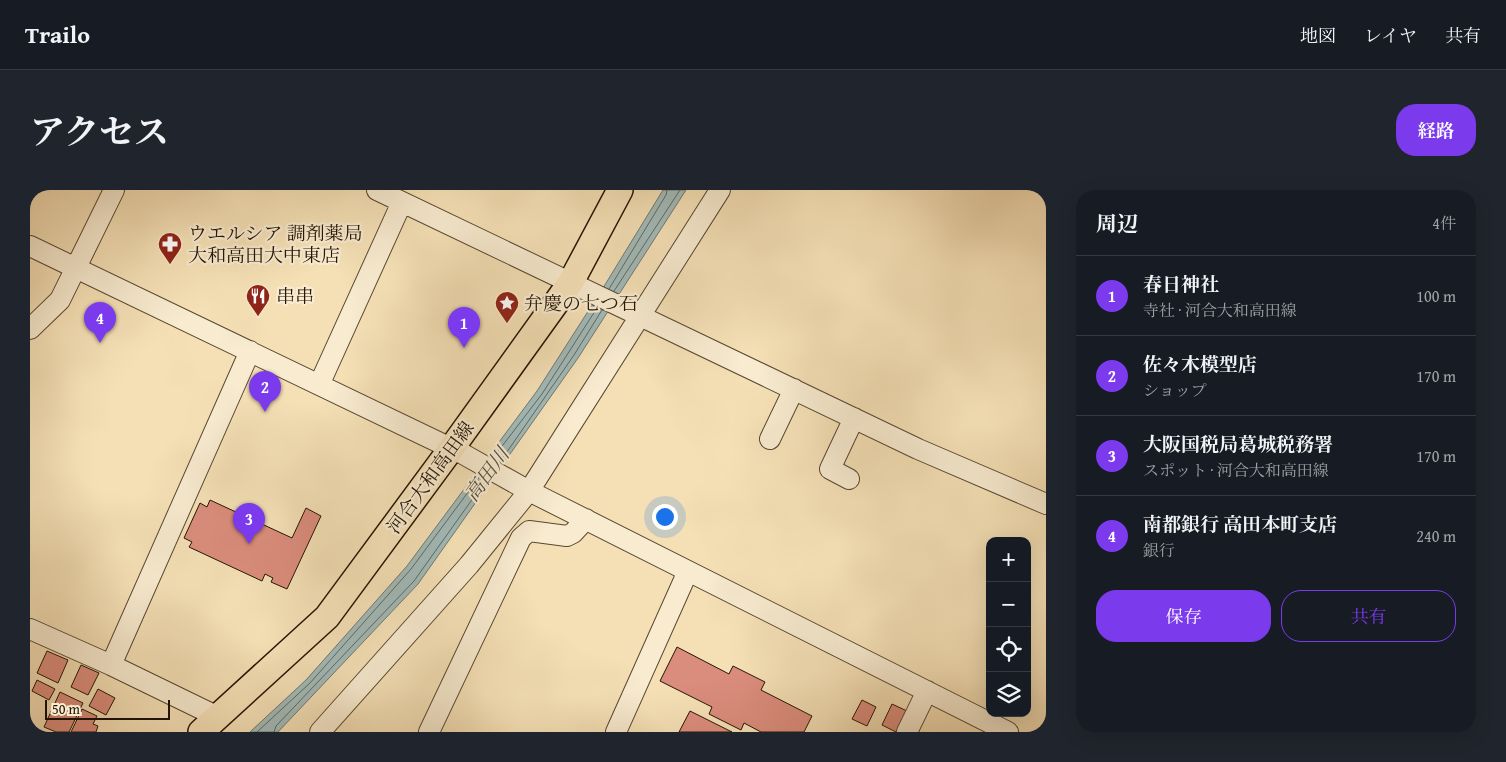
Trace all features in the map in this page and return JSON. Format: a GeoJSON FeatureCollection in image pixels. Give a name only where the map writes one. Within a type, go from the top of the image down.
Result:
{"type":"FeatureCollection","features":[{"type":"Feature","properties":{"kind":"main road","name":"河合大和高田線"},"geometry":{"type":"LineString","coordinates":[[209,725],[327,617],[457,452],[578,286],[620,190]]}},
{"type":"Feature","properties":{"kind":"street"},"geometry":{"type":"LineString","coordinates":[[30,329],[60,300],[114,190]]}},
{"type":"Feature","properties":{"kind":"street"},"geometry":{"type":"LineString","coordinates":[[320,732],[469,565],[522,487],[632,312],[701,222],[720,190]]}},
{"type":"Feature","properties":{"kind":"street"},"geometry":{"type":"LineString","coordinates":[[319,385],[390,194],[854,418],[1046,504]]}},
{"type":"Feature","properties":{"kind":"street"},"geometry":{"type":"LineString","coordinates":[[30,246],[457,452],[586,520],[1008,732]]}},
{"type":"Feature","properties":{"kind":"street"},"geometry":{"type":"LineString","coordinates":[[111,665],[250,351]]}},
{"type":"Feature","properties":{"kind":"street"},"geometry":{"type":"LineString","coordinates":[[770,439],[794,389]]}},
{"type":"Feature","properties":{"kind":"street"},"geometry":{"type":"LineString","coordinates":[[850,479],[830,469],[854,418]]}},
{"type":"Feature","properties":{"kind":"street"},"geometry":{"type":"LineString","coordinates":[[429,732],[521,538],[529,531],[567,536],[573,534],[586,520]]}},
{"type":"Feature","properties":{"kind":"street"},"geometry":{"type":"LineString","coordinates":[[616,732],[688,571]]}},
{"type":"Feature","properties":{"kind":"street"},"geometry":{"type":"LineString","coordinates":[[30,629],[111,665],[209,725]]}},
{"type":"Feature","properties":{"kind":"street"},"geometry":{"type":"LineString","coordinates":[[907,732],[927,691]]}},
{"type":"Feature","properties":{"kind":"water","name":"高田川"},"geometry":{"type":"Polygon","coordinates":[[[663,190],[686,190],[578,358],[418,584],[278,732],[250,732],[306,680],[407,566],[537,391],[663,190]]]}},
{"type":"Feature","properties":{"kind":"building"},"geometry":{"type":"Polygon","coordinates":[[[210,500],[292,538],[306,508],[321,516],[287,589],[271,582],[273,578],[265,574],[262,581],[189,547],[192,542],[184,538],[200,503],[207,507],[210,500]]]}},
{"type":"Feature","properties":{"kind":"building"},"geometry":{"type":"Polygon","coordinates":[[[677,647],[729,674],[733,666],[765,682],[761,690],[812,716],[804,732],[761,732],[744,723],[741,730],[709,714],[712,707],[660,681],[677,647]]]}},
{"type":"Feature","properties":{"kind":"building"},"geometry":{"type":"Polygon","coordinates":[[[47,651],[68,660],[58,683],[37,673],[47,651]]]}},
{"type":"Feature","properties":{"kind":"building"},"geometry":{"type":"Polygon","coordinates":[[[81,665],[99,673],[88,695],[71,687],[81,665]]]}},
{"type":"Feature","properties":{"kind":"building"},"geometry":{"type":"Polygon","coordinates":[[[37,680],[55,689],[49,700],[32,691],[37,680]]]}},
{"type":"Feature","properties":{"kind":"building"},"geometry":{"type":"Polygon","coordinates":[[[98,689],[115,698],[106,715],[89,706],[98,689]]]}},
{"type":"Feature","properties":{"kind":"building"},"geometry":{"type":"Polygon","coordinates":[[[60,692],[83,703],[69,732],[56,732],[44,727],[60,692]]]}},
{"type":"Feature","properties":{"kind":"building"},"geometry":{"type":"Polygon","coordinates":[[[862,700],[876,707],[867,726],[852,719],[862,700]]]}},
{"type":"Feature","properties":{"kind":"building"},"geometry":{"type":"Polygon","coordinates":[[[892,704],[907,711],[896,732],[882,725],[892,704]]]}},
{"type":"Feature","properties":{"kind":"building"},"geometry":{"type":"Polygon","coordinates":[[[82,709],[97,716],[93,724],[98,726],[96,732],[71,732],[82,709]]]}},
{"type":"Feature","properties":{"kind":"building"},"geometry":{"type":"Polygon","coordinates":[[[690,711],[732,732],[679,732],[690,711]]]}},
{"type":"Feature","properties":{"kind":"place","name":"ウエルシア 調剤薬局 大和高田大中東店"},"geometry":{"type":"Point","coordinates":[170,265]}},
{"type":"Feature","properties":{"kind":"place","name":"串串"},"geometry":{"type":"Point","coordinates":[258,317]}},
{"type":"Feature","properties":{"kind":"place","name":"弁慶の七つ石"},"geometry":{"type":"Point","coordinates":[507,324]}},
{"type":"Feature","properties":{"kind":"place","name":"南都銀行 高田本町支店"},"geometry":{"type":"Point","coordinates":[100,343]}},
{"type":"Feature","properties":{"kind":"place","name":"春日神社"},"geometry":{"type":"Point","coordinates":[464,348]}},
{"type":"Feature","properties":{"kind":"place","name":"佐々木模型店"},"geometry":{"type":"Point","coordinates":[265,412]}},
{"type":"Feature","properties":{"kind":"place","name":"大阪国税局葛城税務署"},"geometry":{"type":"Point","coordinates":[249,544]}}]}
